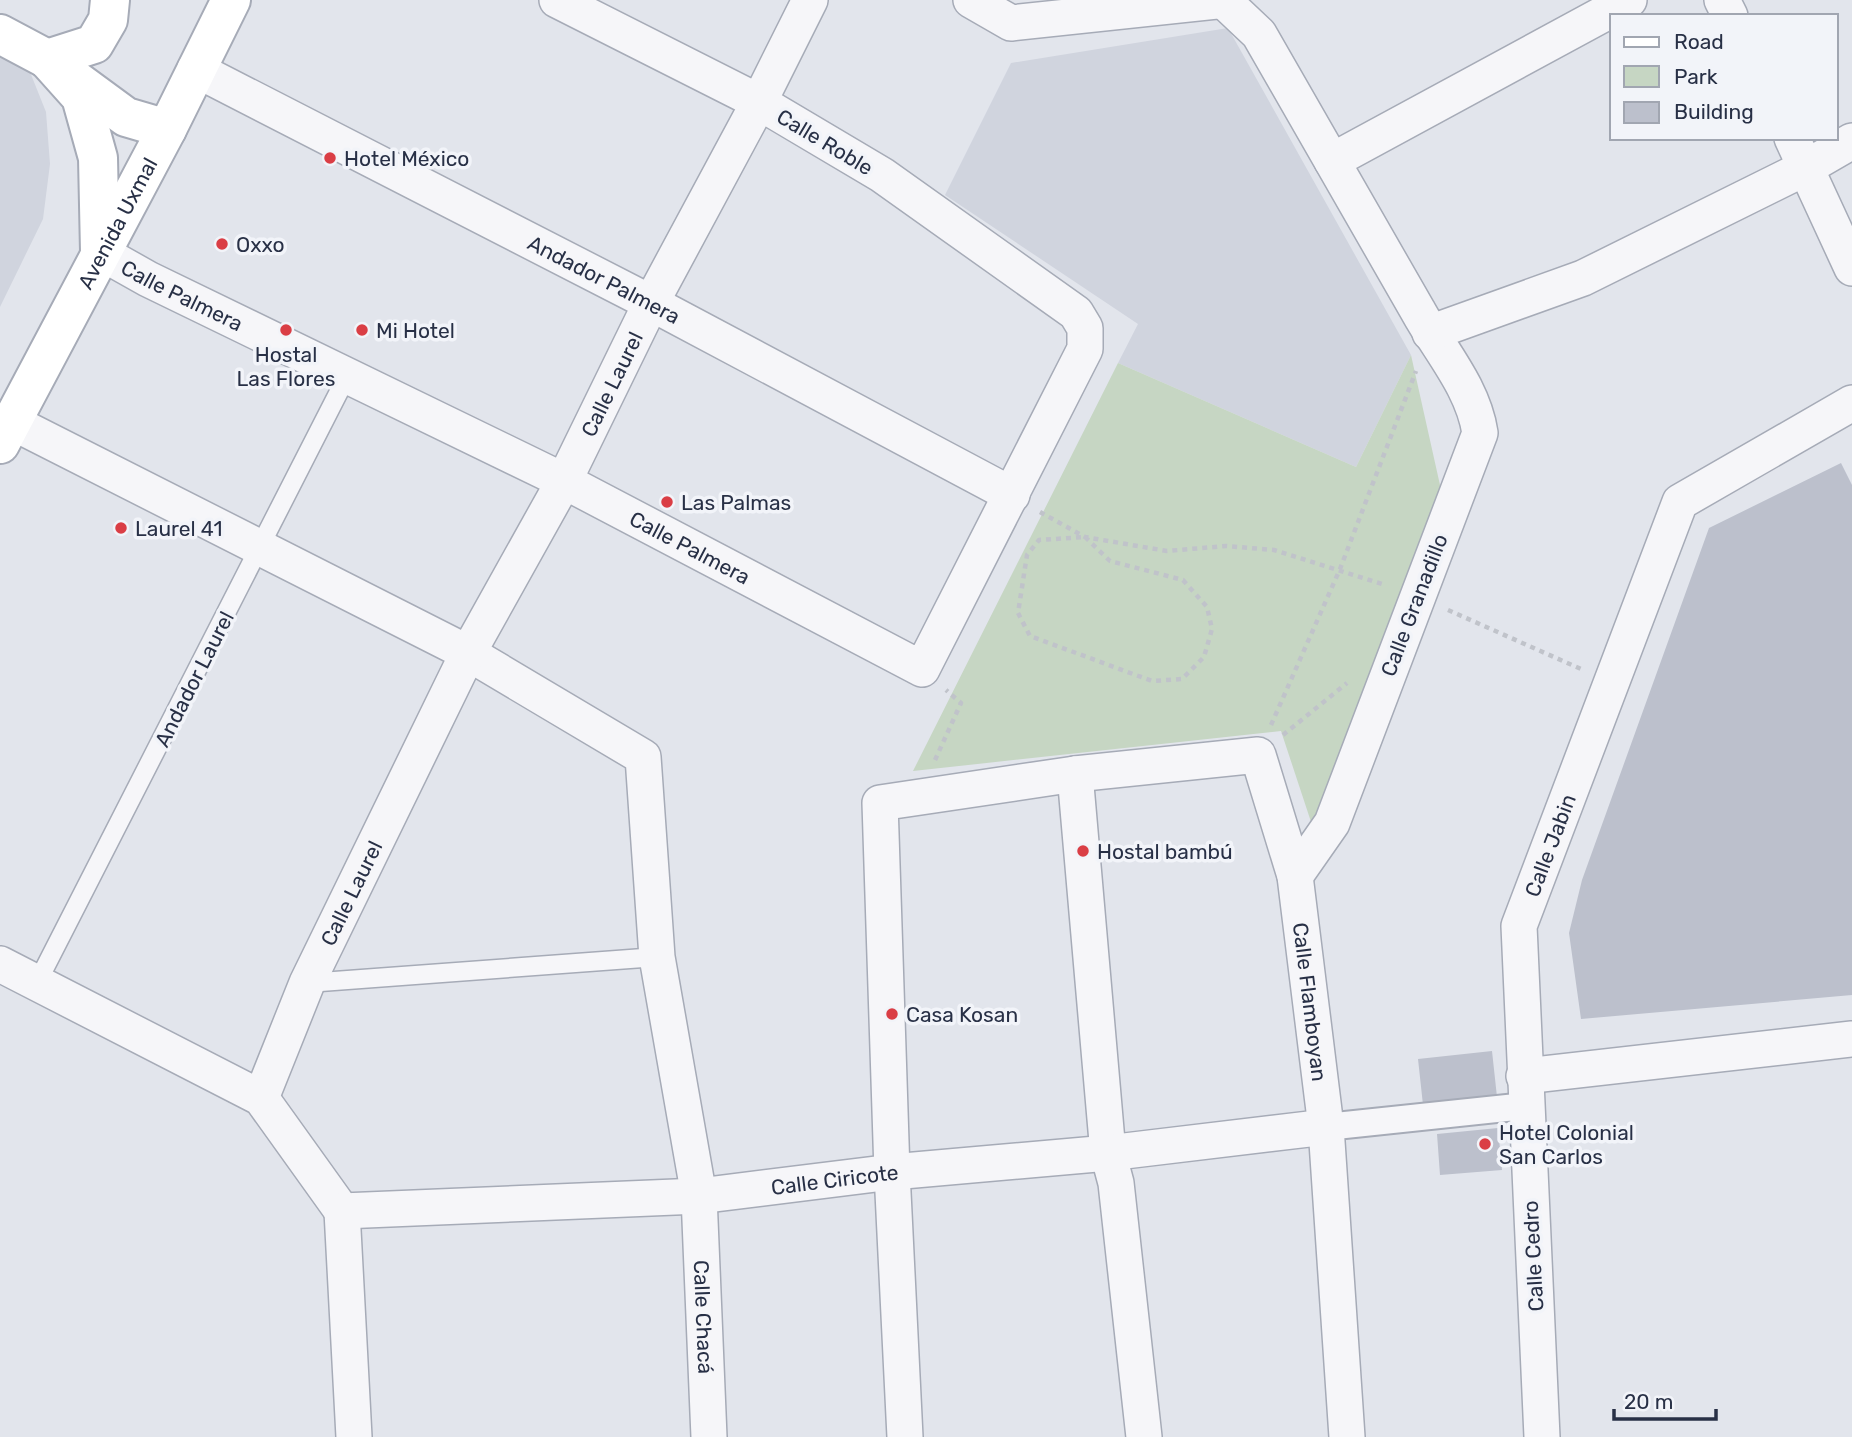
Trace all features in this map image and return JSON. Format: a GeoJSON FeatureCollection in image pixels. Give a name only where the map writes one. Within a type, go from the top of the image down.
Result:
{"type":"FeatureCollection","features":[{"type":"Feature","properties":{"kind":"main road"},"geometry":{"type":"LineString","coordinates":[[47,59],[94,44],[108,20],[110,0]]}},
{"type":"Feature","properties":{"kind":"main road","name":"Avenida Uxmal"},"geometry":{"type":"LineString","coordinates":[[6,433],[167,129],[231,0]]}},
{"type":"Feature","properties":{"kind":"main road"},"geometry":{"type":"LineString","coordinates":[[0,34],[47,59],[126,117],[167,129]]}},
{"type":"Feature","properties":{"kind":"main road"},"geometry":{"type":"LineString","coordinates":[[47,59],[81,97],[98,158],[100,252]]}},
{"type":"Feature","properties":{"kind":"street","name":"Calle Roble"},"geometry":{"type":"LineString","coordinates":[[557,0],[759,102],[882,175],[1076,313],[1085,328],[1085,349],[1012,495]]}},
{"type":"Feature","properties":{"kind":"street","name":"Calle Laurel"},"geometry":{"type":"LineString","coordinates":[[261,1098],[307,983],[468,653],[564,481],[651,303],[759,102],[810,0]]}},
{"type":"Feature","properties":{"kind":"street"},"geometry":{"type":"LineString","coordinates":[[971,0],[1011,23],[1225,1]]}},
{"type":"Feature","properties":{"kind":"street"},"geometry":{"type":"LineString","coordinates":[[1332,162],[1629,0]]}},
{"type":"Feature","properties":{"kind":"street","name":"Calle Granadillo"},"geometry":{"type":"LineString","coordinates":[[1225,1],[1259,34],[1430,333],[1465,387],[1476,411],[1479,433],[1332,822],[1295,876]]}},
{"type":"Feature","properties":{"kind":"street","name":"Andador Palmera"},"geometry":{"type":"LineString","coordinates":[[195,69],[651,303],[1012,495]]}},
{"type":"Feature","properties":{"kind":"street"},"geometry":{"type":"LineString","coordinates":[[1430,333],[1583,278],[1800,153],[1852,141]]}},
{"type":"Feature","properties":{"kind":"street"},"geometry":{"type":"LineString","coordinates":[[1800,153],[1852,268]]}},
{"type":"Feature","properties":{"kind":"street","name":"Calle Palmera"},"geometry":{"type":"LineString","coordinates":[[100,252],[148,279],[564,481],[922,668]]}},
{"type":"Feature","properties":{"kind":"street","name":"Calle Jabin"},"geometry":{"type":"LineString","coordinates":[[1525,1091],[1519,926],[1680,502],[1852,403]]}},
{"type":"Feature","properties":{"kind":"street"},"geometry":{"type":"LineString","coordinates":[[6,433],[262,546],[468,653],[643,757],[657,957],[699,1196]]}},
{"type":"Feature","properties":{"kind":"street"},"geometry":{"type":"LineString","coordinates":[[922,668],[1012,495]]}},
{"type":"Feature","properties":{"kind":"street"},"geometry":{"type":"LineString","coordinates":[[905,1437],[892,1172],[880,803],[1075,774],[1258,755]]}},
{"type":"Feature","properties":{"kind":"street","name":"Calle Flamboyan"},"geometry":{"type":"LineString","coordinates":[[1258,755],[1295,876],[1326,1127],[1347,1437]]}},
{"type":"Feature","properties":{"kind":"street"},"geometry":{"type":"LineString","coordinates":[[1075,774],[1108,1153],[1116,1183],[1144,1437]]}},
{"type":"Feature","properties":{"kind":"street"},"geometry":{"type":"LineString","coordinates":[[0,964],[261,1098],[342,1211],[354,1437]]}},
{"type":"Feature","properties":{"kind":"street"},"geometry":{"type":"LineString","coordinates":[[1326,1127],[1525,1091],[1852,1039]]}},
{"type":"Feature","properties":{"kind":"street","name":"Calle Cedro"},"geometry":{"type":"LineString","coordinates":[[1525,1091],[1542,1437]]}},
{"type":"Feature","properties":{"kind":"street","name":"Calle Ciricote"},"geometry":{"type":"LineString","coordinates":[[342,1211],[699,1196],[892,1172],[1108,1153],[1326,1127]]}},
{"type":"Feature","properties":{"kind":"street","name":"Calle Chacá"},"geometry":{"type":"LineString","coordinates":[[699,1196],[709,1437]]}},
{"type":"Feature","properties":{"kind":"lane","name":"Andador Laurel"},"geometry":{"type":"LineString","coordinates":[[37,983],[348,374]]}},
{"type":"Feature","properties":{"kind":"lane","name":"Calle Laurel"},"geometry":{"type":"LineString","coordinates":[[307,983],[657,957]]}},
{"type":"Feature","properties":{"kind":"path"},"geometry":{"type":"LineString","coordinates":[[1258,755],[1340,569],[1430,333]]}},
{"type":"Feature","properties":{"kind":"path"},"geometry":{"type":"LineString","coordinates":[[1012,495],[1085,537],[1110,561],[1184,580],[1207,607],[1212,629],[1204,657],[1182,679],[1152,681],[1030,636],[1018,613],[1027,555],[1040,540],[1085,537],[1167,551],[1226,546],[1274,550],[1340,569],[1417,597],[1612,682]]}},
{"type":"Feature","properties":{"kind":"path"},"geometry":{"type":"LineString","coordinates":[[918,798],[961,703],[922,668]]}},
{"type":"Feature","properties":{"kind":"path"},"geometry":{"type":"LineString","coordinates":[[1258,755],[1356,676]]}},
{"type":"Feature","properties":{"kind":"shaded area"},"geometry":{"type":"Polygon","coordinates":[[[1228,28],[1411,355],[1356,467],[1118,363],[1138,324],[945,195],[1011,63],[1228,28]]]}},
{"type":"Feature","properties":{"kind":"shaded area"},"geometry":{"type":"Polygon","coordinates":[[[0,35],[28,67],[46,112],[50,164],[43,219],[0,307],[0,35]]]}},
{"type":"Feature","properties":{"kind":"green space"},"geometry":{"type":"Polygon","coordinates":[[[1411,355],[1442,494],[1317,840],[1281,731],[913,771],[1118,363],[1356,467],[1411,355]]]}},
{"type":"Feature","properties":{"kind":"building"},"geometry":{"type":"Polygon","coordinates":[[[1841,463],[1852,485],[1852,995],[1581,1019],[1569,933],[1582,880],[1709,528],[1841,463]]]}},
{"type":"Feature","properties":{"kind":"building"},"geometry":{"type":"Polygon","coordinates":[[[1492,1051],[1497,1097],[1423,1105],[1418,1059],[1492,1051]]]}},
{"type":"Feature","properties":{"kind":"building"},"geometry":{"type":"Polygon","coordinates":[[[1498,1128],[1502,1170],[1440,1175],[1437,1134],[1498,1128]]]}},
{"type":"Feature","properties":{"kind":"place","name":"Hotel México"},"geometry":{"type":"Point","coordinates":[330,158]}},
{"type":"Feature","properties":{"kind":"place","name":"Oxxo"},"geometry":{"type":"Point","coordinates":[222,244]}},
{"type":"Feature","properties":{"kind":"place","name":"Hostal Las Flores"},"geometry":{"type":"Point","coordinates":[286,330]}},
{"type":"Feature","properties":{"kind":"place","name":"Mi Hotel"},"geometry":{"type":"Point","coordinates":[362,330]}},
{"type":"Feature","properties":{"kind":"place","name":"Las Palmas"},"geometry":{"type":"Point","coordinates":[667,502]}},
{"type":"Feature","properties":{"kind":"place","name":"Laurel 41"},"geometry":{"type":"Point","coordinates":[121,528]}},
{"type":"Feature","properties":{"kind":"place","name":"Hostal bambú"},"geometry":{"type":"Point","coordinates":[1083,851]}},
{"type":"Feature","properties":{"kind":"place","name":"Casa Kosan"},"geometry":{"type":"Point","coordinates":[892,1014]}},
{"type":"Feature","properties":{"kind":"place","name":"Hotel Colonial San Carlos"},"geometry":{"type":"Point","coordinates":[1485,1144]}}]}
